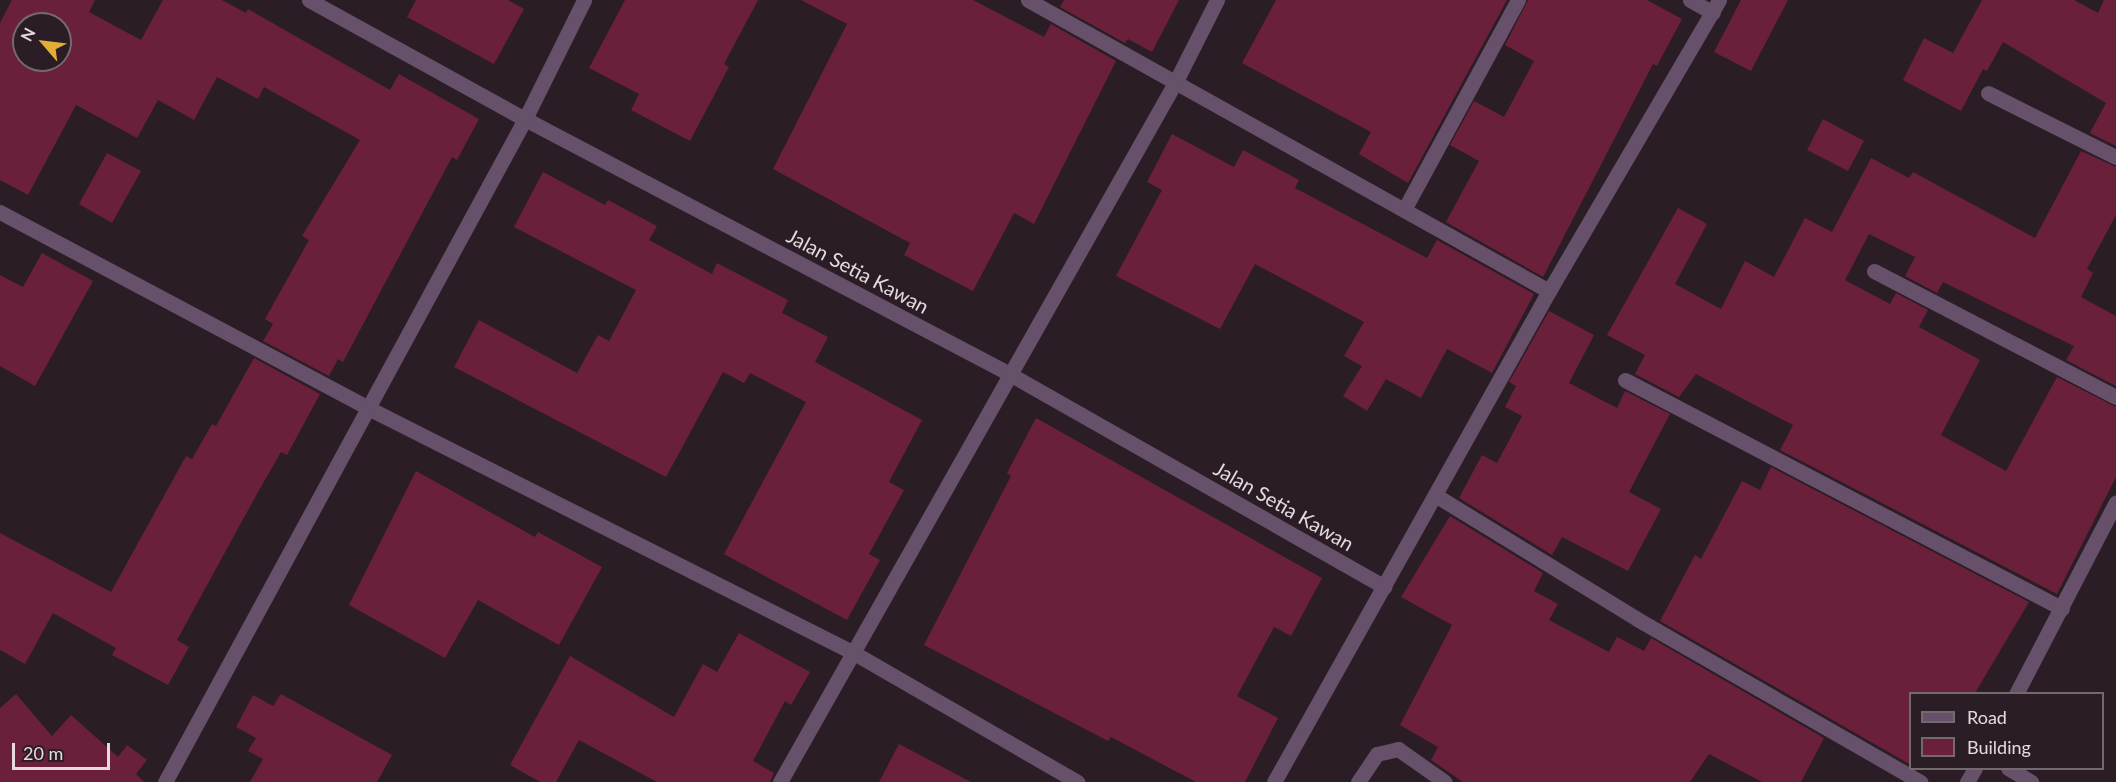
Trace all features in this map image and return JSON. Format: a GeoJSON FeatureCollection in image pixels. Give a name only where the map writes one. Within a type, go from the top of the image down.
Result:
{"type":"FeatureCollection","features":[{"type":"Feature","properties":{"kind":"street","name":"Jalan Setia Kawan"},"geometry":{"type":"LineString","coordinates":[[309,0],[525,119],[1008,374],[1384,586]]}},
{"type":"Feature","properties":{"kind":"street"},"geometry":{"type":"LineString","coordinates":[[165,782],[366,407],[525,119],[584,0]]}},
{"type":"Feature","properties":{"kind":"street"},"geometry":{"type":"LineString","coordinates":[[1028,0],[1405,208],[1549,291]]}},
{"type":"Feature","properties":{"kind":"street"},"geometry":{"type":"LineString","coordinates":[[780,782],[1008,374],[1176,81],[1217,0]]}},
{"type":"Feature","properties":{"kind":"street"},"geometry":{"type":"LineString","coordinates":[[1405,208],[1518,0]]}},
{"type":"Feature","properties":{"kind":"street"},"geometry":{"type":"LineString","coordinates":[[1274,782],[1549,291],[1716,6],[1690,0]]}},
{"type":"Feature","properties":{"kind":"street"},"geometry":{"type":"LineString","coordinates":[[1988,93],[2116,157]]}},
{"type":"Feature","properties":{"kind":"street"},"geometry":{"type":"LineString","coordinates":[[0,212],[366,407],[854,653],[1077,782]]}},
{"type":"Feature","properties":{"kind":"street"},"geometry":{"type":"LineString","coordinates":[[1874,272],[2116,397]]}},
{"type":"Feature","properties":{"kind":"street"},"geometry":{"type":"LineString","coordinates":[[1625,380],[2062,608]]}},
{"type":"Feature","properties":{"kind":"street"},"geometry":{"type":"LineString","coordinates":[[1435,495],[1637,619],[1920,782]]}},
{"type":"Feature","properties":{"kind":"street"},"geometry":{"type":"LineString","coordinates":[[2017,692],[2116,502]]}},
{"type":"Feature","properties":{"kind":"street"},"geometry":{"type":"LineString","coordinates":[[1358,782],[1377,754],[1398,749],[1445,782]]}},
{"type":"Feature","properties":{"kind":"street"},"geometry":{"type":"LineString","coordinates":[[2011,770],[2031,782]]}},
{"type":"Feature","properties":{"kind":"building"},"geometry":{"type":"Polygon","coordinates":[[[12,0],[95,0],[89,12],[141,40],[163,0],[222,0],[246,13],[248,9],[390,90],[399,74],[479,119],[457,160],[452,157],[343,362],[338,359],[329,376],[263,341],[273,324],[265,319],[309,240],[302,236],[360,140],[264,87],[258,99],[217,77],[194,120],[158,100],[137,138],[76,105],[28,195],[0,180],[0,23],[12,0]]]}},
{"type":"Feature","properties":{"kind":"building"},"geometry":{"type":"Polygon","coordinates":[[[416,0],[508,0],[524,9],[494,64],[407,17],[416,0]]]}},
{"type":"Feature","properties":{"kind":"building"},"geometry":{"type":"Polygon","coordinates":[[[625,0],[758,0],[724,64],[729,67],[690,141],[631,110],[639,94],[589,68],[625,0]]]}},
{"type":"Feature","properties":{"kind":"building"},"geometry":{"type":"Polygon","coordinates":[[[801,0],[973,0],[1044,37],[1051,24],[1116,61],[1034,224],[1014,213],[973,291],[904,255],[910,243],[773,169],[847,24],[801,0]]]}},
{"type":"Feature","properties":{"kind":"building"},"geometry":{"type":"Polygon","coordinates":[[[1064,0],[1179,0],[1152,52],[1128,39],[1125,43],[1060,7],[1064,0]]]}},
{"type":"Feature","properties":{"kind":"building"},"geometry":{"type":"Polygon","coordinates":[[[1276,0],[1507,0],[1408,183],[1359,154],[1371,132],[1242,63],[1276,0]]]}},
{"type":"Feature","properties":{"kind":"building"},"geometry":{"type":"Polygon","coordinates":[[[1528,0],[1647,0],[1682,19],[1657,66],[1653,64],[1543,277],[1446,222],[1479,161],[1450,145],[1474,101],[1504,117],[1534,61],[1505,45],[1528,0]]]}},
{"type":"Feature","properties":{"kind":"building"},"geometry":{"type":"Polygon","coordinates":[[[1741,0],[1788,0],[1751,71],[1714,52],[1741,0]]]}},
{"type":"Feature","properties":{"kind":"building"},"geometry":{"type":"Polygon","coordinates":[[[1982,0],[2074,0],[2098,13],[2104,0],[2116,0],[2116,146],[2090,133],[2106,103],[2003,42],[1987,71],[1983,69],[1961,111],[1903,80],[1924,38],[1953,53],[1982,0]]]}},
{"type":"Feature","properties":{"kind":"building"},"geometry":{"type":"Polygon","coordinates":[[[1823,119],[1864,141],[1848,171],[1807,150],[1823,119]]]}},
{"type":"Feature","properties":{"kind":"building"},"geometry":{"type":"Polygon","coordinates":[[[1172,134],[1234,167],[1243,150],[1299,180],[1295,188],[1427,258],[1437,240],[1534,294],[1492,373],[1447,349],[1421,398],[1386,379],[1367,411],[1343,396],[1362,366],[1344,356],[1364,322],[1255,264],[1220,329],[1116,276],[1162,190],[1147,182],[1172,134]]]}},
{"type":"Feature","properties":{"kind":"building"},"geometry":{"type":"Polygon","coordinates":[[[2081,151],[2116,167],[2116,215],[2087,269],[2093,273],[2081,297],[2116,316],[2116,386],[2066,360],[2074,346],[1943,282],[1937,293],[1905,276],[1915,257],[1869,234],[1845,280],[1890,304],[1896,293],[1928,310],[1919,327],[1980,360],[1941,435],[2006,471],[2057,377],[2116,407],[2116,477],[2057,594],[1780,450],[1793,425],[1696,374],[1679,397],[1635,374],[1645,355],[1607,335],[1678,208],[1707,224],[1675,284],[1721,309],[1745,261],[1774,277],[1805,218],[1832,232],[1871,158],[1909,178],[1913,172],[2035,238],[2081,151]]]}},
{"type":"Feature","properties":{"kind":"building"},"geometry":{"type":"Polygon","coordinates":[[[107,153],[141,171],[112,223],[79,204],[107,153]]]}},
{"type":"Feature","properties":{"kind":"building"},"geometry":{"type":"Polygon","coordinates":[[[543,172],[605,205],[608,200],[657,226],[649,240],[712,274],[717,263],[788,300],[782,313],[828,337],[815,362],[922,420],[889,482],[904,490],[869,554],[880,560],[847,620],[724,554],[806,402],[750,373],[744,383],[723,372],[666,477],[454,367],[479,320],[577,373],[598,335],[609,341],[636,290],[514,227],[543,172]]]}},
{"type":"Feature","properties":{"kind":"building"},"geometry":{"type":"Polygon","coordinates":[[[42,253],[93,281],[35,386],[0,366],[0,275],[23,287],[42,253]]]}},
{"type":"Feature","properties":{"kind":"building"},"geometry":{"type":"Polygon","coordinates":[[[1549,311],[1594,335],[1569,383],[1617,408],[1625,391],[1670,414],[1629,492],[1661,509],[1628,571],[1562,537],[1552,555],[1459,498],[1482,455],[1497,463],[1522,416],[1505,407],[1516,386],[1509,382],[1549,311]]]}},
{"type":"Feature","properties":{"kind":"building"},"geometry":{"type":"Polygon","coordinates":[[[254,358],[320,394],[287,455],[281,452],[177,640],[189,647],[168,685],[112,655],[116,648],[53,613],[25,664],[0,650],[0,533],[111,592],[186,456],[192,459],[212,424],[216,426],[254,358]]]}},
{"type":"Feature","properties":{"kind":"building"},"geometry":{"type":"Polygon","coordinates":[[[1036,418],[1322,578],[1291,636],[1274,627],[1237,696],[1278,718],[1245,782],[1196,782],[1111,737],[1108,741],[924,645],[1011,476],[1007,473],[1036,418]]]}},
{"type":"Feature","properties":{"kind":"building"},"geometry":{"type":"Polygon","coordinates":[[[1771,467],[2029,602],[1976,692],[1909,692],[1909,764],[1660,621],[1695,555],[1701,559],[1742,481],[1760,490],[1771,467]]]}},
{"type":"Feature","properties":{"kind":"building"},"geometry":{"type":"Polygon","coordinates":[[[416,471],[535,537],[538,532],[602,567],[559,645],[478,600],[445,658],[349,605],[416,471]]]}},
{"type":"Feature","properties":{"kind":"building"},"geometry":{"type":"Polygon","coordinates":[[[1450,516],[1543,573],[1534,591],[1558,604],[1549,620],[1609,652],[1617,637],[1644,651],[1651,638],[1824,738],[1801,782],[1762,782],[1709,754],[1690,782],[1463,782],[1431,760],[1438,747],[1400,725],[1452,625],[1401,597],[1450,516]]]}},
{"type":"Feature","properties":{"kind":"building"},"geometry":{"type":"Polygon","coordinates":[[[739,633],[810,672],[791,705],[785,701],[753,761],[774,773],[770,782],[657,782],[579,740],[556,782],[540,782],[510,765],[570,656],[674,717],[703,664],[717,672],[739,633]]]}},
{"type":"Feature","properties":{"kind":"building"},"geometry":{"type":"Polygon","coordinates":[[[16,694],[52,736],[71,715],[118,757],[127,745],[147,760],[136,774],[144,782],[0,782],[0,708],[16,694]]]}},
{"type":"Feature","properties":{"kind":"building"},"geometry":{"type":"Polygon","coordinates":[[[281,694],[392,755],[377,782],[250,782],[263,759],[248,751],[256,738],[236,727],[253,695],[273,706],[281,694]]]}},
{"type":"Feature","properties":{"kind":"building"},"geometry":{"type":"Polygon","coordinates":[[[899,744],[971,782],[879,782],[899,744]]]}}]}
